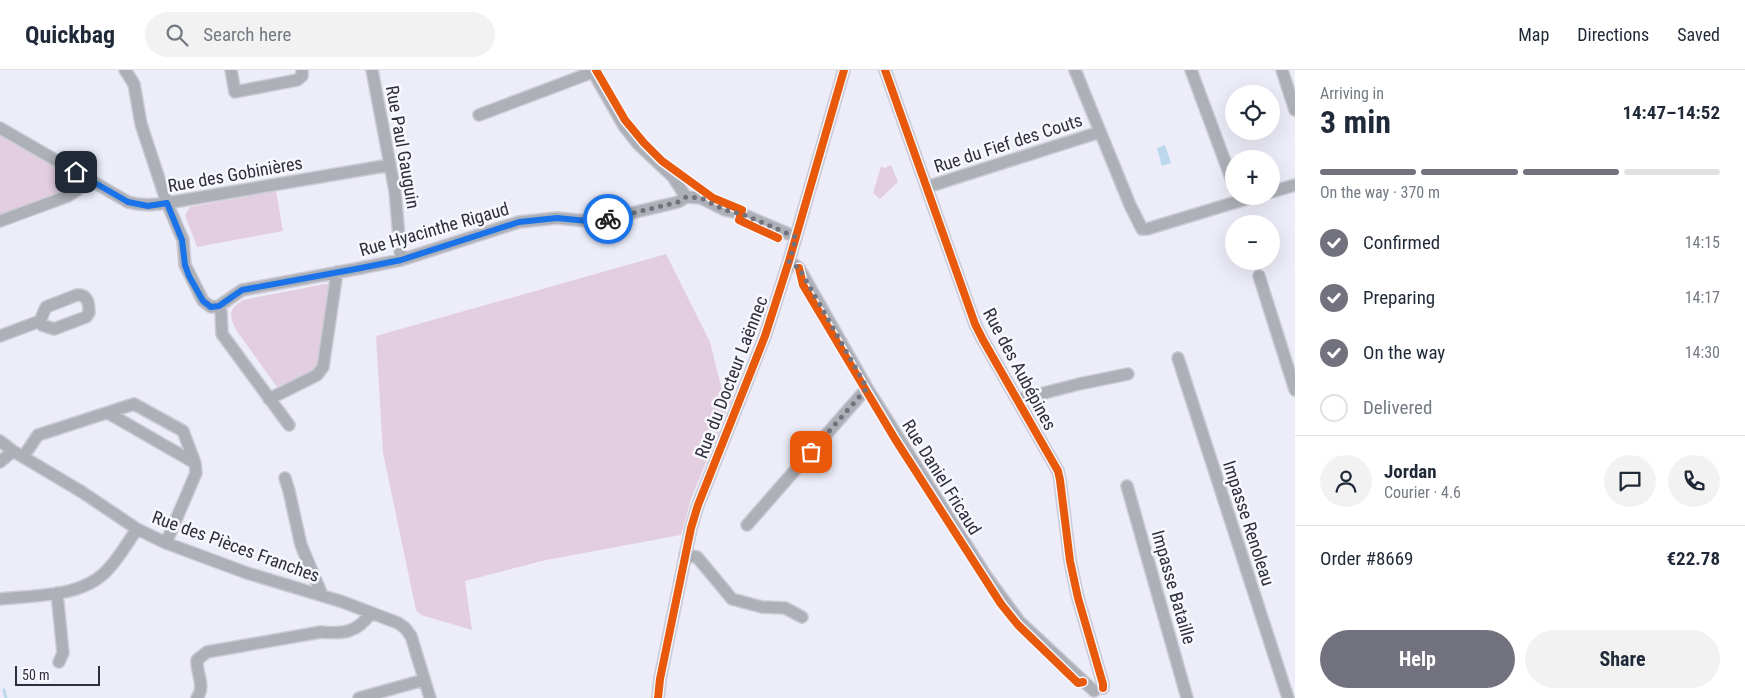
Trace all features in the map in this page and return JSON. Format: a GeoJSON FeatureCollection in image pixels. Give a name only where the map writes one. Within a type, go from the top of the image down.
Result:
{"type":"FeatureCollection","features":[{"type":"Feature","properties":{"kind":"street"},"geometry":{"type":"LineString","coordinates":[[125,70],[134,84],[141,124],[167,203],[182,240],[185,265],[189,276],[203,301],[211,307],[219,306],[222,334],[289,425]]}},
{"type":"Feature","properties":{"kind":"street"},"geometry":{"type":"LineString","coordinates":[[231,70],[235,92],[297,80],[302,76],[302,70]]}},
{"type":"Feature","properties":{"kind":"street","name":"Rue Paul Gauguin"},"geometry":{"type":"LineString","coordinates":[[372,70],[396,201],[401,260]]}},
{"type":"Feature","properties":{"kind":"street","name":"Rue du Docteur Laënnec"},"geometry":{"type":"LineString","coordinates":[[658,698],[660,679],[685,555],[698,505],[765,336],[789,262],[844,70]]}},
{"type":"Feature","properties":{"kind":"street","name":"Rue des Aubépines"},"geometry":{"type":"LineString","coordinates":[[885,70],[975,324],[1058,471],[1070,561],[1078,598],[1103,684],[1099,694]]}},
{"type":"Feature","properties":{"kind":"street"},"geometry":{"type":"LineString","coordinates":[[1075,70],[1130,205],[1142,229],[1147,230],[1225,203]]}},
{"type":"Feature","properties":{"kind":"street"},"geometry":{"type":"LineString","coordinates":[[1191,70],[1225,162]]}},
{"type":"Feature","properties":{"kind":"street"},"geometry":{"type":"LineString","coordinates":[[1282,70],[1295,110]]}},
{"type":"Feature","properties":{"kind":"street"},"geometry":{"type":"LineString","coordinates":[[478,115],[593,71],[624,126],[638,144],[673,177],[686,197],[701,198],[725,210],[742,214],[796,237]]}},
{"type":"Feature","properties":{"kind":"street","name":"Rue des Gobinières"},"geometry":{"type":"LineString","coordinates":[[0,128],[133,204],[148,206],[390,165]]}},
{"type":"Feature","properties":{"kind":"street","name":"Rue du Fief des Couts"},"geometry":{"type":"LineString","coordinates":[[927,187],[1100,132]]}},
{"type":"Feature","properties":{"kind":"street"},"geometry":{"type":"LineString","coordinates":[[0,221],[68,196],[91,181]]}},
{"type":"Feature","properties":{"kind":"street"},"geometry":{"type":"LineString","coordinates":[[1280,189],[1295,185]]}},
{"type":"Feature","properties":{"kind":"street","name":"Rue Hyacinthe Rigaud"},"geometry":{"type":"LineString","coordinates":[[219,306],[242,290],[401,260],[519,222],[557,218],[587,221],[607,220],[678,202],[686,197]]}},
{"type":"Feature","properties":{"kind":"street","name":"Rue Daniel Fricaud"},"geometry":{"type":"LineString","coordinates":[[789,262],[799,268],[867,388],[986,576],[1019,621],[1099,694]]}},
{"type":"Feature","properties":{"kind":"street"},"geometry":{"type":"LineString","coordinates":[[269,399],[316,375],[323,367],[337,272]]}},
{"type":"Feature","properties":{"kind":"street"},"geometry":{"type":"LineString","coordinates":[[1259,276],[1295,390]]}},
{"type":"Feature","properties":{"kind":"street"},"geometry":{"type":"LineString","coordinates":[[0,336],[40,321]]}},
{"type":"Feature","properties":{"kind":"street","name":"Impasse Renoleau"},"geometry":{"type":"LineString","coordinates":[[1178,358],[1288,698]]}},
{"type":"Feature","properties":{"kind":"street"},"geometry":{"type":"LineString","coordinates":[[1017,400],[1128,374]]}},
{"type":"Feature","properties":{"kind":"street"},"geometry":{"type":"LineString","coordinates":[[747,525],[867,388]]}},
{"type":"Feature","properties":{"kind":"street"},"geometry":{"type":"LineString","coordinates":[[0,462],[18,454],[38,435],[134,404],[183,431],[195,463],[196,473],[166,543]]}},
{"type":"Feature","properties":{"kind":"street"},"geometry":{"type":"LineString","coordinates":[[108,413],[195,463]]}},
{"type":"Feature","properties":{"kind":"street","name":"Rue des Pièces Franches"},"geometry":{"type":"LineString","coordinates":[[0,441],[137,529],[166,543],[387,618],[405,628],[415,647],[430,698]]}},
{"type":"Feature","properties":{"kind":"street"},"geometry":{"type":"LineString","coordinates":[[285,478],[301,545],[320,586],[322,595]]}},
{"type":"Feature","properties":{"kind":"street","name":"Impasse Bataille"},"geometry":{"type":"LineString","coordinates":[[1127,486],[1187,698]]}},
{"type":"Feature","properties":{"kind":"street"},"geometry":{"type":"LineString","coordinates":[[0,600],[77,589],[96,580],[109,569],[137,529]]}},
{"type":"Feature","properties":{"kind":"street"},"geometry":{"type":"LineString","coordinates":[[685,555],[697,557],[732,599],[762,607],[785,608],[802,617]]}},
{"type":"Feature","properties":{"kind":"street"},"geometry":{"type":"LineString","coordinates":[[57,593],[63,653],[60,662]]}},
{"type":"Feature","properties":{"kind":"street"},"geometry":{"type":"LineString","coordinates":[[197,698],[201,688],[197,660],[208,652],[321,632],[338,634],[359,626],[371,613]]}},
{"type":"Feature","properties":{"kind":"street"},"geometry":{"type":"LineString","coordinates":[[359,698],[424,680]]}},
{"type":"Feature","properties":{"kind":"shaded area"},"geometry":{"type":"Polygon","coordinates":[[[0,135],[69,176],[72,185],[68,193],[0,217],[0,135]]]}},
{"type":"Feature","properties":{"kind":"shaded area"},"geometry":{"type":"Polygon","coordinates":[[[891,165],[898,182],[880,199],[873,193],[881,166],[885,168],[891,165]]]}},
{"type":"Feature","properties":{"kind":"shaded area"},"geometry":{"type":"Polygon","coordinates":[[[276,191],[283,231],[197,247],[185,215],[190,207],[276,191]]]}},
{"type":"Feature","properties":{"kind":"shaded area"},"geometry":{"type":"Polygon","coordinates":[[[666,254],[710,342],[723,394],[733,397],[723,419],[716,420],[717,427],[721,426],[691,499],[681,535],[546,560],[465,581],[472,630],[421,615],[416,610],[383,453],[376,336],[666,254]]]}},
{"type":"Feature","properties":{"kind":"shaded area"},"geometry":{"type":"Polygon","coordinates":[[[325,284],[330,285],[321,364],[314,372],[277,387],[236,330],[231,317],[232,310],[243,300],[325,284]]]}},
{"type":"Feature","properties":{"kind":"water"},"geometry":{"type":"Polygon","coordinates":[[[1165,145],[1171,163],[1162,166],[1157,148],[1165,145]]]}},
{"type":"Feature","properties":{"kind":"waterway"},"geometry":{"type":"LineString","coordinates":[[4,690],[6,698]]}},
{"type":"Feature","properties":{"kind":"cycle path"},"geometry":{"type":"LineString","coordinates":[[596,70],[625,120],[662,161],[713,198],[742,210],[739,220],[778,238]]}},
{"type":"Feature","properties":{"kind":"cycle path"},"geometry":{"type":"LineString","coordinates":[[658,698],[660,679],[691,528],[698,505],[765,336],[789,261],[844,70]]}},
{"type":"Feature","properties":{"kind":"cycle path"},"geometry":{"type":"LineString","coordinates":[[885,70],[975,324],[1058,471],[1070,561],[1078,598],[1103,688]]}},
{"type":"Feature","properties":{"kind":"cycle path"},"geometry":{"type":"LineString","coordinates":[[799,268],[803,285],[895,439],[1001,604],[1018,625],[1078,683],[1083,682]]}},
{"type":"Feature","properties":{"kind":"way so far"},"geometry":{"type":"LineString","coordinates":[[608,219],[678,202],[686,197],[701,198],[725,210],[742,214],[796,237],[789,262],[799,268],[867,388],[811,452]]}},
{"type":"Feature","properties":{"kind":"route"},"geometry":{"type":"LineString","coordinates":[[76,172],[128,202],[148,206],[167,203],[179,230],[185,265],[189,276],[203,301],[211,307],[219,306],[242,290],[401,260],[519,222],[557,218],[587,221],[608,219]]}}]}
